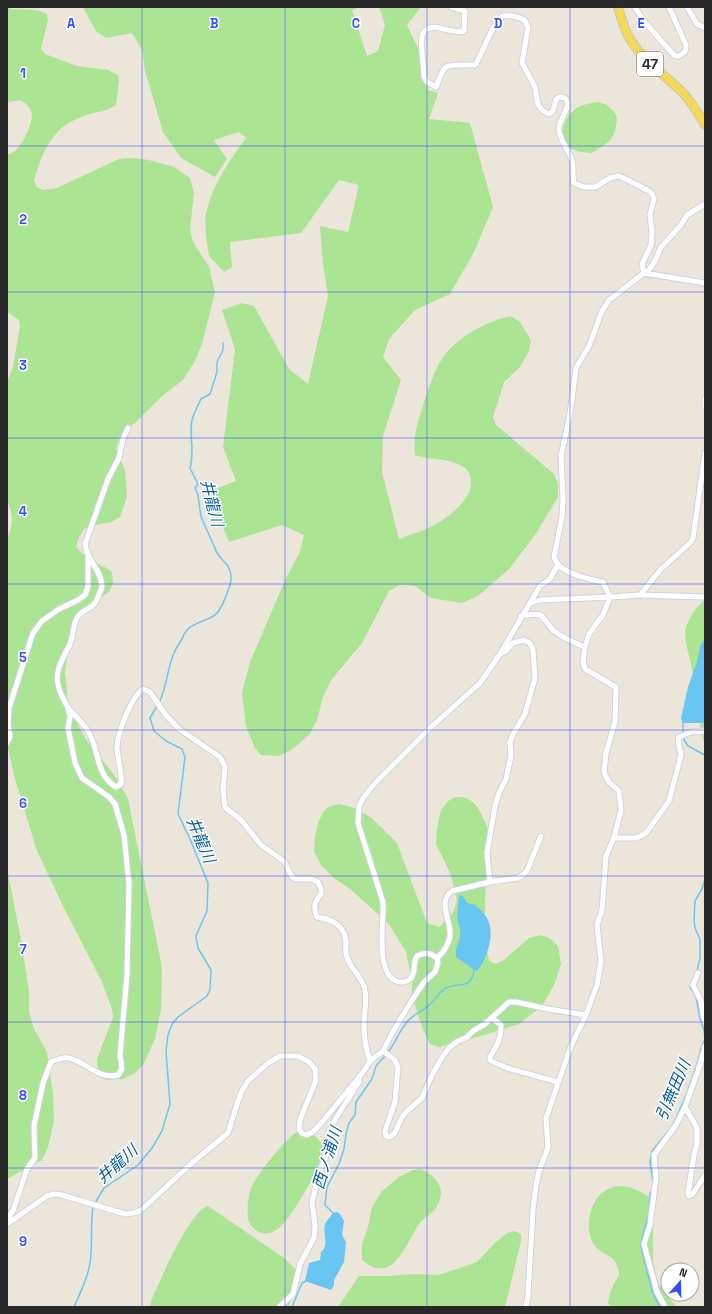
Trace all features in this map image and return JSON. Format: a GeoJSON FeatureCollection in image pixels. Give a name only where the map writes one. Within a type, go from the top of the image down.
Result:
{"type":"FeatureCollection","features":[{"type":"Feature","properties":{"kind":"main road","name":"47"},"geometry":{"type":"LineString","coordinates":[[618,7],[623,26],[637,50],[682,92],[697,110],[705,125]]}},
{"type":"Feature","properties":{"kind":"street"},"geometry":{"type":"LineString","coordinates":[[451,7],[465,11],[464,30],[456,33],[438,27],[432,27],[427,29],[422,35],[424,77],[427,82],[436,87],[441,74],[446,68],[453,66],[475,65],[479,60],[490,34],[499,19],[503,16],[510,16],[525,20],[528,28],[522,63],[535,87],[538,105],[542,110],[549,114],[553,112],[556,99],[560,97],[565,98],[568,103],[567,110],[560,121],[559,130],[562,142],[572,161],[574,183],[584,187],[595,187],[610,178],[619,176],[649,190],[654,198],[650,215],[652,232],[651,245],[642,264],[646,273]]}},
{"type":"Feature","properties":{"kind":"street"},"geometry":{"type":"LineString","coordinates":[[636,7],[643,20],[672,53],[675,56],[679,56],[684,52],[686,45],[669,7]]}},
{"type":"Feature","properties":{"kind":"street"},"geometry":{"type":"LineString","coordinates":[[687,7],[697,24],[705,28]]}},
{"type":"Feature","properties":{"kind":"street"},"geometry":{"type":"LineString","coordinates":[[526,1307],[536,1185],[539,1171],[548,1148],[546,1118],[571,1046],[586,1015],[597,985],[601,961],[598,925],[602,910],[606,856],[614,838],[621,810],[621,797],[619,791],[609,782],[604,774],[606,753],[615,722],[616,687],[585,669],[583,662],[589,634],[602,615],[610,597],[603,582],[580,577],[568,571],[558,564],[554,557],[562,518],[562,456],[570,414],[576,368],[589,346],[602,311],[609,300],[646,273],[655,261],[661,247],[681,225],[687,215],[705,204]]}},
{"type":"Feature","properties":{"kind":"street"},"geometry":{"type":"LineString","coordinates":[[646,273],[705,283]]}},
{"type":"Feature","properties":{"kind":"street"},"geometry":{"type":"LineString","coordinates":[[705,398],[705,407]]}},
{"type":"Feature","properties":{"kind":"street"},"geometry":{"type":"LineString","coordinates":[[7,1220],[14,1211],[27,1169],[35,1158],[34,1126],[43,1082],[51,1062],[59,1058],[68,1058],[103,1076],[111,1077],[118,1076],[122,1069],[120,1055],[127,975],[129,884],[124,835],[114,804],[109,797],[82,778],[75,762],[68,728],[70,717],[68,708],[57,684],[57,674],[63,655],[70,642],[75,621],[79,615],[93,606],[96,602],[102,585],[100,578],[88,556],[85,544],[108,479],[122,451],[123,438],[128,428]]}},
{"type":"Feature","properties":{"kind":"street"},"geometry":{"type":"LineString","coordinates":[[640,595],[661,569],[690,543],[693,538],[705,453]]}},
{"type":"Feature","properties":{"kind":"street"},"geometry":{"type":"LineString","coordinates":[[7,743],[10,737],[8,724],[9,708],[33,633],[42,621],[59,609],[78,600],[84,594],[88,587],[88,556]]}},
{"type":"Feature","properties":{"kind":"street"},"geometry":{"type":"LineString","coordinates":[[437,958],[430,954],[417,956],[414,962],[413,975],[409,980],[399,982],[394,980],[386,969],[382,952],[383,902],[358,823],[359,807],[376,782],[430,728],[480,683],[500,654],[540,586],[550,579],[558,564]]}},
{"type":"Feature","properties":{"kind":"street"},"geometry":{"type":"LineString","coordinates":[[530,604],[540,600],[640,595],[705,597]]}},
{"type":"Feature","properties":{"kind":"street"},"geometry":{"type":"LineString","coordinates":[[521,616],[534,613],[540,614],[554,631],[585,647]]}},
{"type":"Feature","properties":{"kind":"street"},"geometry":{"type":"LineString","coordinates":[[490,882],[487,852],[495,806],[499,793],[506,779],[511,756],[510,742],[525,714],[535,678],[533,650],[530,643],[524,640],[513,643],[506,651],[500,654]]}},
{"type":"Feature","properties":{"kind":"street"},"geometry":{"type":"LineString","coordinates":[[68,708],[86,726],[92,737],[99,765],[110,784],[116,787],[121,784],[122,778],[117,746],[122,726],[134,699],[139,692],[143,690],[150,692],[165,714],[179,729],[220,757],[225,767],[223,791],[225,807],[242,821],[261,845],[284,861],[292,877],[296,879],[311,879],[318,882],[321,889],[321,894],[315,901],[313,908],[317,917],[326,918],[336,922],[344,934],[346,941],[346,955],[364,985],[366,997],[364,1026],[366,1051],[370,1061]]}},
{"type":"Feature","properties":{"kind":"street"},"geometry":{"type":"LineString","coordinates":[[614,838],[637,838],[646,833],[669,801],[681,755],[678,742],[679,737],[699,731],[705,731]]}},
{"type":"Feature","properties":{"kind":"street"},"geometry":{"type":"LineString","coordinates":[[437,958],[444,952],[450,933],[445,910],[448,893],[490,882],[518,878],[523,875],[527,871],[541,836]]}},
{"type":"Feature","properties":{"kind":"street"},"geometry":{"type":"LineString","coordinates":[[7,1224],[47,1196],[54,1194],[91,1203],[125,1214],[140,1211],[193,1162],[228,1133],[240,1096],[248,1081],[268,1063],[280,1056],[298,1056],[309,1062],[315,1069],[316,1080],[299,1129],[302,1133],[307,1135],[314,1131],[324,1121],[370,1061],[384,1051],[392,1033],[413,999],[424,982],[435,972],[438,963],[437,958]]}},
{"type":"Feature","properties":{"kind":"street"},"geometry":{"type":"LineString","coordinates":[[698,973],[693,985],[701,1001],[705,1022]]}},
{"type":"Feature","properties":{"kind":"street"},"geometry":{"type":"LineString","coordinates":[[384,1051],[395,1060],[398,1068],[395,1102],[385,1131],[386,1136],[390,1137],[395,1133],[402,1117],[406,1112],[422,1098],[436,1069],[450,1047],[493,1019],[505,1005],[512,1002],[586,1015]]}},
{"type":"Feature","properties":{"kind":"street"},"geometry":{"type":"LineString","coordinates":[[493,1019],[501,1026],[501,1031],[498,1042],[490,1057],[491,1061],[507,1068],[558,1082]]}},
{"type":"Feature","properties":{"kind":"street"},"geometry":{"type":"LineString","coordinates":[[665,1307],[657,1292],[644,1244],[650,1225],[656,1178],[654,1155],[676,1125],[685,1107],[705,1046]]}},
{"type":"Feature","properties":{"kind":"street"},"geometry":{"type":"LineString","coordinates":[[280,1307],[292,1294],[300,1264],[314,1238],[315,1226],[312,1202],[319,1174],[329,1149],[330,1132],[336,1118],[359,1082],[359,1076]]}},
{"type":"Feature","properties":{"kind":"street"},"geometry":{"type":"LineString","coordinates":[[685,1107],[697,1128],[697,1144],[690,1178],[689,1196],[692,1195],[705,1175]]}},
{"type":"Feature","properties":{"kind":"green space"},"geometry":{"type":"Polygon","coordinates":[[[7,7],[11,9],[38,11],[47,14],[48,20],[41,49],[45,54],[77,66],[108,70],[118,75],[119,82],[116,105],[107,110],[86,115],[72,121],[59,130],[52,139],[42,156],[34,181],[37,187],[43,190],[57,188],[119,159],[132,158],[149,160],[174,167],[190,178],[194,193],[190,229],[193,242],[209,267],[215,292],[202,344],[195,361],[183,380],[162,396],[135,423],[123,432],[119,439],[116,449],[125,470],[127,497],[120,517],[111,522],[84,529],[79,537],[76,547],[88,558],[112,572],[113,584],[109,592],[88,605],[80,614],[71,633],[65,672],[68,705],[85,738],[118,780],[128,799],[162,967],[161,1009],[155,1039],[143,1065],[134,1074],[123,1079],[106,1080],[98,1075],[97,1059],[113,1017],[112,1009],[101,980],[37,851],[15,779],[7,744],[7,539],[11,529],[12,515],[7,501],[7,382],[13,367],[20,326],[19,320],[7,312],[7,155],[16,150],[23,141],[32,120],[32,115],[28,106],[20,100],[9,102],[7,104],[7,7]]]}},
{"type":"Feature","properties":{"kind":"green space"},"geometry":{"type":"Polygon","coordinates":[[[83,7],[361,7],[352,10],[367,56],[378,51],[385,25],[379,7],[421,7],[407,25],[419,50],[428,90],[438,93],[429,119],[470,123],[493,207],[474,252],[450,294],[415,310],[389,339],[383,357],[401,380],[383,436],[382,472],[399,539],[427,529],[441,521],[458,507],[470,490],[470,477],[465,468],[453,462],[415,455],[415,437],[419,418],[432,379],[442,358],[460,340],[475,330],[484,325],[510,316],[519,321],[531,340],[529,351],[520,367],[504,382],[493,417],[496,425],[554,474],[558,484],[558,497],[535,535],[509,569],[478,596],[462,603],[431,598],[415,586],[400,585],[389,591],[362,643],[331,680],[323,697],[317,720],[310,734],[294,748],[279,756],[261,755],[255,748],[246,727],[242,693],[250,662],[286,578],[299,554],[304,535],[282,525],[229,542],[216,510],[213,490],[236,481],[223,447],[235,349],[222,310],[242,303],[254,306],[289,369],[308,384],[328,296],[323,264],[320,226],[348,232],[359,185],[339,180],[301,233],[230,242],[232,267],[224,272],[209,256],[205,218],[209,202],[217,183],[246,138],[239,132],[214,140],[227,159],[215,177],[181,158],[163,132],[145,71],[142,50],[132,33],[106,38],[96,31],[83,7]]]}},
{"type":"Feature","properties":{"kind":"green space"},"geometry":{"type":"Polygon","coordinates":[[[598,102],[607,105],[615,113],[617,119],[615,132],[610,141],[592,153],[572,149],[561,140],[562,131],[567,118],[576,109],[589,103],[598,102]]]}},
{"type":"Feature","properties":{"kind":"green space"},"geometry":{"type":"Polygon","coordinates":[[[705,600],[705,746],[698,716],[685,632],[691,616],[705,600]]]}},
{"type":"Feature","properties":{"kind":"green space"},"geometry":{"type":"Polygon","coordinates":[[[456,797],[466,798],[474,803],[480,811],[488,829],[489,849],[485,915],[489,961],[496,964],[504,960],[529,938],[541,935],[549,938],[558,946],[561,964],[554,985],[542,1006],[519,1024],[439,1047],[430,1044],[424,1032],[412,997],[412,981],[406,952],[389,924],[350,889],[334,878],[321,865],[314,851],[318,823],[323,812],[328,807],[339,804],[355,808],[373,819],[397,843],[427,923],[439,927],[453,913],[457,901],[451,875],[436,844],[437,828],[441,810],[448,801],[456,797]]]}},
{"type":"Feature","properties":{"kind":"green space"},"geometry":{"type":"Polygon","coordinates":[[[7,868],[29,991],[29,1012],[34,1029],[47,1052],[53,1094],[54,1121],[48,1147],[42,1160],[7,1179],[7,868]]]}},
{"type":"Feature","properties":{"kind":"green space"},"geometry":{"type":"Polygon","coordinates":[[[305,1130],[321,1142],[323,1149],[318,1166],[306,1191],[284,1223],[272,1232],[259,1232],[252,1227],[248,1219],[248,1202],[252,1186],[266,1165],[288,1139],[299,1131],[305,1130]]]}},
{"type":"Feature","properties":{"kind":"green space"},"geometry":{"type":"Polygon","coordinates":[[[420,1169],[432,1176],[439,1185],[441,1196],[439,1202],[433,1211],[419,1224],[404,1250],[395,1262],[384,1268],[372,1267],[362,1260],[362,1244],[368,1227],[372,1207],[382,1191],[399,1177],[413,1170],[420,1169]]]}},
{"type":"Feature","properties":{"kind":"green space"},"geometry":{"type":"Polygon","coordinates":[[[616,1186],[635,1189],[651,1199],[653,1261],[660,1286],[660,1302],[672,1302],[676,1307],[611,1307],[608,1303],[611,1290],[619,1275],[619,1270],[611,1257],[595,1246],[589,1232],[589,1223],[592,1207],[596,1199],[601,1193],[616,1186]]]}},
{"type":"Feature","properties":{"kind":"green space"},"geometry":{"type":"Polygon","coordinates":[[[208,1206],[284,1258],[295,1269],[295,1288],[288,1307],[150,1307],[151,1301],[161,1279],[184,1233],[201,1210],[208,1206]]]}},
{"type":"Feature","properties":{"kind":"green space"},"geometry":{"type":"Polygon","coordinates":[[[515,1231],[521,1234],[521,1241],[505,1307],[338,1307],[359,1276],[414,1274],[439,1275],[477,1262],[507,1233],[515,1231]]]}},
{"type":"Feature","properties":{"kind":"water"},"geometry":{"type":"Polygon","coordinates":[[[705,638],[705,723],[683,723],[681,718],[688,687],[697,662],[700,647],[705,638]]]}},
{"type":"Feature","properties":{"kind":"water"},"geometry":{"type":"Polygon","coordinates":[[[459,895],[463,896],[467,903],[475,905],[482,911],[489,922],[491,935],[490,942],[482,964],[476,971],[456,957],[456,949],[460,937],[460,929],[457,919],[459,895]]]}},
{"type":"Feature","properties":{"kind":"water"},"geometry":{"type":"Polygon","coordinates":[[[337,1212],[344,1221],[342,1235],[346,1242],[344,1262],[334,1280],[334,1285],[331,1290],[305,1281],[309,1263],[320,1260],[321,1252],[324,1249],[325,1224],[333,1213],[337,1212]]]}},
{"type":"Feature","properties":{"kind":"waterway","name":"井龍川"},"geometry":{"type":"LineString","coordinates":[[159,703],[164,691],[172,659],[184,634],[191,627],[217,613],[226,597],[231,580],[229,568],[216,552],[201,517],[198,495],[195,488],[198,484],[190,468],[192,456],[192,420],[201,399],[210,394],[217,372],[217,362],[223,350],[223,343]]}},
{"type":"Feature","properties":{"kind":"waterway","name":"井龍川"},"geometry":{"type":"LineString","coordinates":[[95,1203],[104,1188],[138,1165],[152,1148],[162,1131],[170,1104],[166,1051],[168,1035],[172,1024],[178,1017],[207,996],[210,990],[211,970],[198,948],[196,936],[207,911],[208,883],[178,814],[185,757],[182,749],[166,741],[154,731],[150,718],[157,706]]}},
{"type":"Feature","properties":{"kind":"waterway","name":"引無田川"},"geometry":{"type":"LineString","coordinates":[[683,722],[683,734]]}},
{"type":"Feature","properties":{"kind":"waterway","name":"引無田川"},"geometry":{"type":"LineString","coordinates":[[683,738],[688,746],[705,755]]}},
{"type":"Feature","properties":{"kind":"waterway","name":"引無田川"},"geometry":{"type":"LineString","coordinates":[[697,971],[700,958],[700,939],[695,928],[695,901],[702,889],[705,879]]}},
{"type":"Feature","properties":{"kind":"waterway","name":"西ノ浦川"},"geometry":{"type":"LineString","coordinates":[[389,1051],[409,1019],[428,1006],[444,989],[450,986],[467,983],[473,976],[474,970]]}},
{"type":"Feature","properties":{"kind":"waterway","name":"引無田川"},"geometry":{"type":"LineString","coordinates":[[653,1183],[650,1161],[652,1151],[673,1125],[686,1095],[705,1039],[696,997],[690,987],[693,978]]}},
{"type":"Feature","properties":{"kind":"waterway","name":"西ノ浦川"},"geometry":{"type":"LineString","coordinates":[[333,1213],[325,1205],[327,1187],[339,1164],[344,1149],[349,1123],[355,1115],[356,1102],[372,1079],[376,1066],[385,1056]]}},
{"type":"Feature","properties":{"kind":"waterway","name":"引無田川"},"geometry":{"type":"LineString","coordinates":[[653,1189],[650,1193],[649,1212],[641,1247],[653,1294],[660,1307]]}},
{"type":"Feature","properties":{"kind":"waterway","name":"井龍川"},"geometry":{"type":"LineString","coordinates":[[74,1307],[84,1285],[89,1269],[93,1207]]}},
{"type":"Feature","properties":{"kind":"waterway","name":"西ノ浦川"},"geometry":{"type":"LineString","coordinates":[[292,1307],[302,1283],[306,1281]]}}]}
